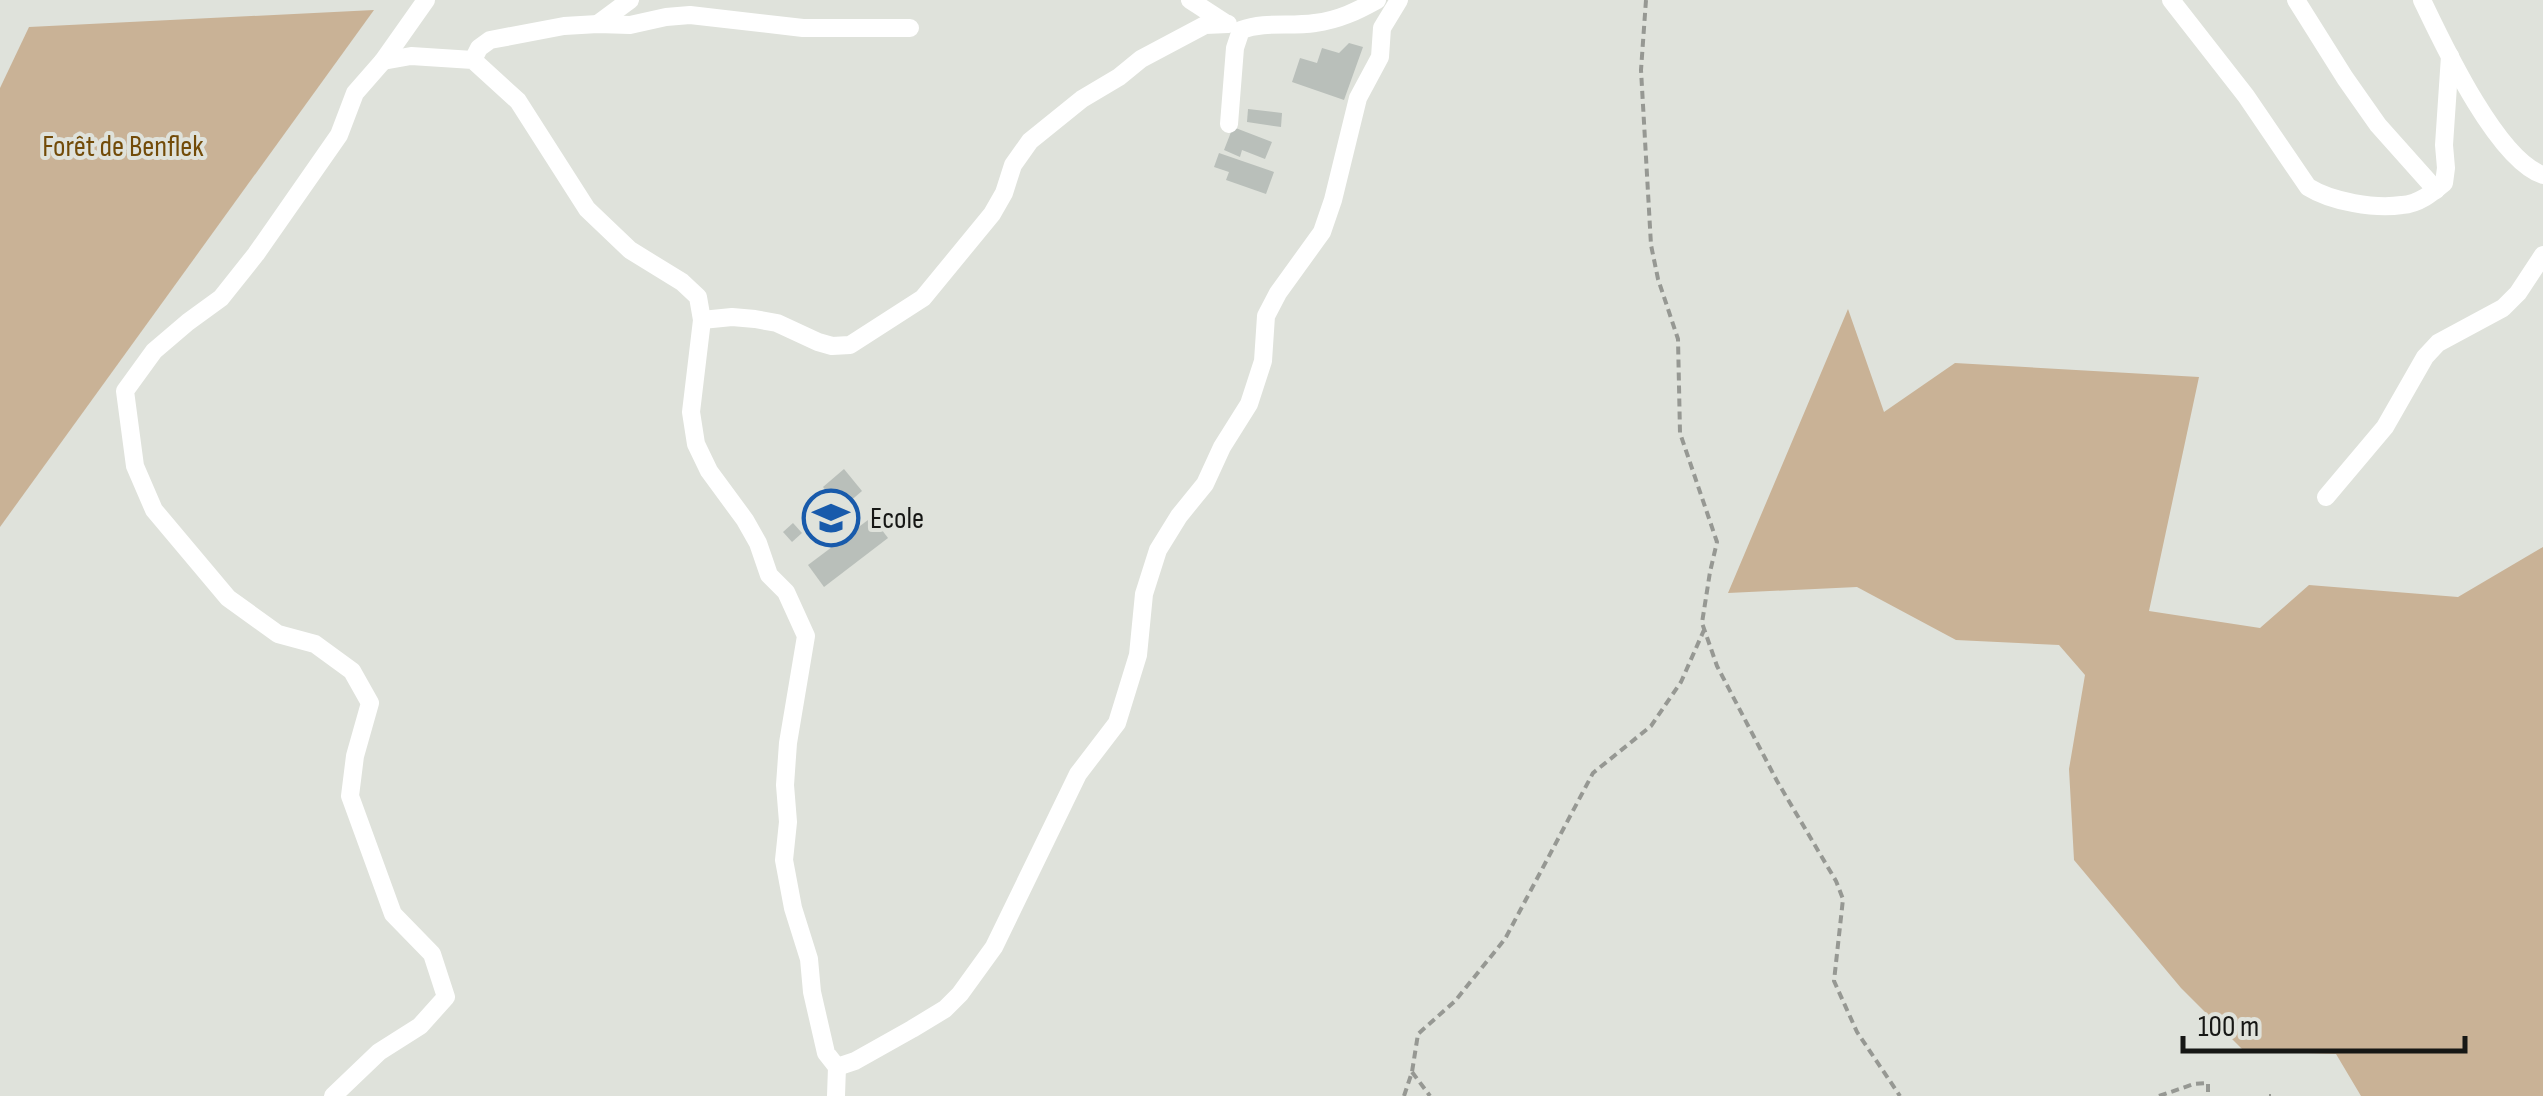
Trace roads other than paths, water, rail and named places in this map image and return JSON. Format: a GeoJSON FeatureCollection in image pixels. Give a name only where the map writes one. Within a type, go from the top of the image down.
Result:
{"type":"FeatureCollection","features":[{"type":"Feature","properties":{"kind":"street"},"geometry":{"type":"LineString","coordinates":[[333,1096],[379,1052],[420,1026],[446,997],[432,954],[393,914],[350,796],[370,703],[352,670],[314,644],[278,634],[228,598],[154,510],[135,466],[125,391],[154,351],[221,298],[256,254],[339,135],[355,93],[426,0]]}},
{"type":"Feature","properties":{"kind":"street"},"geometry":{"type":"LineString","coordinates":[[598,24],[630,0]]}},
{"type":"Feature","properties":{"kind":"street"},"geometry":{"type":"LineString","coordinates":[[1190,0],[1234,27]]}},
{"type":"Feature","properties":{"kind":"street"},"geometry":{"type":"LineString","coordinates":[[702,320],[755,318],[832,346],[850,345],[924,298],[992,214],[1013,165],[1030,141],[1141,59],[1205,25],[1316,23],[1346,17],[1377,0]]}},
{"type":"Feature","properties":{"kind":"street"},"geometry":{"type":"LineString","coordinates":[[837,1066],[855,1061],[912,1030],[960,994],[994,947],[1078,774],[1117,724],[1138,655],[1144,594],[1158,550],[1205,484],[1249,404],[1262,361],[1266,316],[1322,232],[1358,98],[1380,58],[1382,28],[1399,0]]}},
{"type":"Feature","properties":{"kind":"street"},"geometry":{"type":"LineString","coordinates":[[2172,0],[2236,83],[2308,188],[2348,203],[2404,206],[2428,196],[2444,183],[2450,56]]}},
{"type":"Feature","properties":{"kind":"street"},"geometry":{"type":"LineString","coordinates":[[2296,0],[2378,125],[2436,190]]}},
{"type":"Feature","properties":{"kind":"street"},"geometry":{"type":"LineString","coordinates":[[2422,0],[2458,74],[2500,137],[2516,158],[2540,168]]}},
{"type":"Feature","properties":{"kind":"street"},"geometry":{"type":"LineString","coordinates":[[473,60],[479,48],[490,40],[564,26],[630,25],[690,15],[803,28],[910,28]]}},
{"type":"Feature","properties":{"kind":"street"},"geometry":{"type":"LineString","coordinates":[[1228,124],[1234,27]]}},
{"type":"Feature","properties":{"kind":"street"},"geometry":{"type":"LineString","coordinates":[[383,61],[411,56],[473,60],[518,100],[588,209],[630,250],[682,282],[698,297],[702,320],[691,412],[696,444],[710,471],[746,520],[769,575],[786,592],[806,636],[788,743],[784,860],[793,908],[809,959],[826,1053],[837,1066],[836,1096]]}},
{"type":"Feature","properties":{"kind":"street"},"geometry":{"type":"LineString","coordinates":[[2326,497],[2385,427],[2425,357],[2438,343],[2503,308],[2543,255]]}},
{"type":"Feature","properties":{"kind":"place","name":"Ecole"},"geometry":{"type":"Point","coordinates":[831,518]}},
{"type":"Feature","properties":{"kind":"park label","name":"Forêt de Benflek"},"geometry":{"type":"Point","coordinates":[123,146]}}]}
